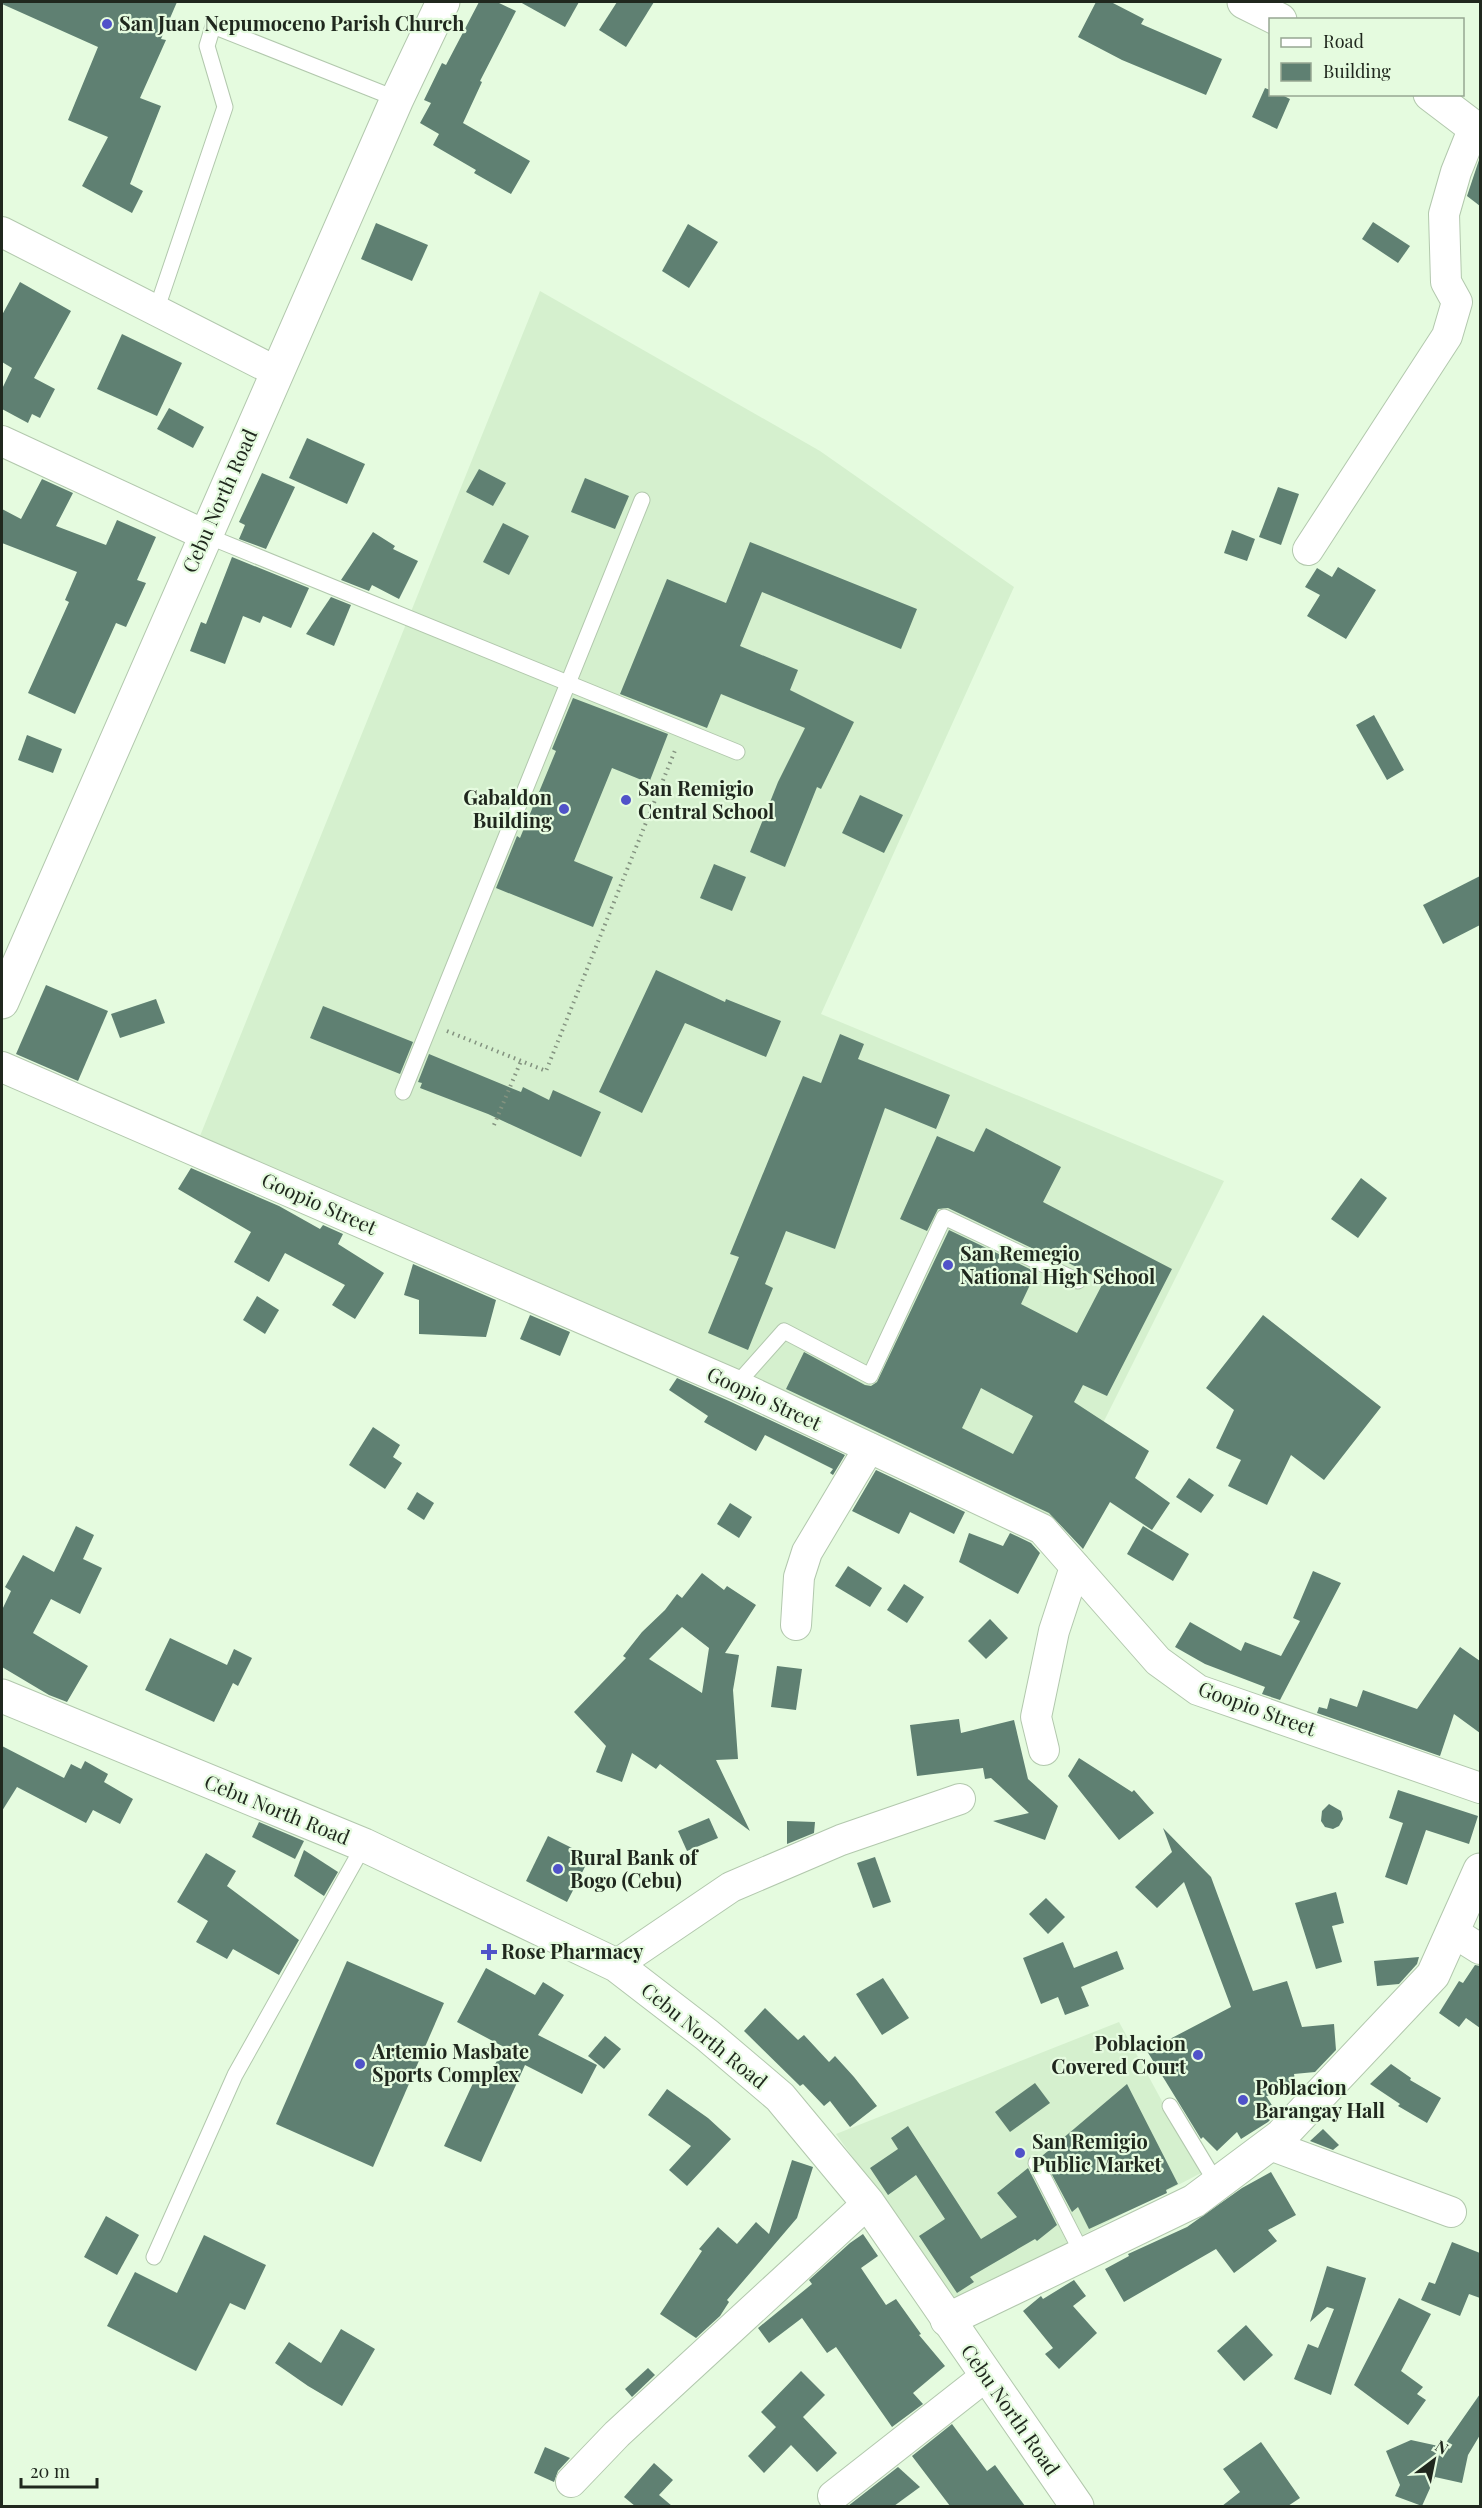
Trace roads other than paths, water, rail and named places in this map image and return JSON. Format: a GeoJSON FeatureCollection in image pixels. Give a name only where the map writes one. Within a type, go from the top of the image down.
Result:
{"type":"FeatureCollection","features":[{"type":"Feature","properties":{"kind":"main road","name":"Cebu North Road"},"geometry":{"type":"LineString","coordinates":[[2,1002],[397,99],[443,2]]}},
{"type":"Feature","properties":{"kind":"main road"},"geometry":{"type":"LineString","coordinates":[[1244,2],[1276,18]]}},
{"type":"Feature","properties":{"kind":"main road"},"geometry":{"type":"LineString","coordinates":[[1433,96],[1477,130]]}},
{"type":"Feature","properties":{"kind":"main road","name":"Cebu North Road"},"geometry":{"type":"LineString","coordinates":[[2,1696],[364,1845],[616,1965],[706,2035],[780,2097],[868,2204],[1077,2506]]}},
{"type":"Feature","properties":{"kind":"main road"},"geometry":{"type":"LineString","coordinates":[[947,2320],[1194,2201],[1281,2136],[1433,1975],[1480,1870]]}},
{"type":"Feature","properties":{"kind":"street"},"geometry":{"type":"LineString","coordinates":[[1308,550],[1447,336],[1456,302],[1446,282],[1444,214],[1456,172],[1477,130]]}},
{"type":"Feature","properties":{"kind":"street"},"geometry":{"type":"LineString","coordinates":[[2,232],[277,372]]}},
{"type":"Feature","properties":{"kind":"street"},"geometry":{"type":"LineString","coordinates":[[2,441],[205,535]]}},
{"type":"Feature","properties":{"kind":"street","name":"Goopio Street"},"geometry":{"type":"LineString","coordinates":[[2,1067],[735,1385],[1042,1529],[1158,1661],[1198,1689],[1480,1788]]}},
{"type":"Feature","properties":{"kind":"street"},"geometry":{"type":"LineString","coordinates":[[796,1625],[799,1577],[807,1552],[869,1448]]}},
{"type":"Feature","properties":{"kind":"street"},"geometry":{"type":"LineString","coordinates":[[1044,1749],[1036,1717],[1054,1631],[1075,1567]]}},
{"type":"Feature","properties":{"kind":"street"},"geometry":{"type":"LineString","coordinates":[[616,1965],[731,1887],[841,1840],[960,1799]]}},
{"type":"Feature","properties":{"kind":"street"},"geometry":{"type":"LineString","coordinates":[[1453,1932],[1480,1949]]}},
{"type":"Feature","properties":{"kind":"street"},"geometry":{"type":"LineString","coordinates":[[1270,2145],[1451,2212]]}},
{"type":"Feature","properties":{"kind":"street"},"geometry":{"type":"LineString","coordinates":[[571,2482],[617,2434],[868,2204]]}},
{"type":"Feature","properties":{"kind":"street"},"geometry":{"type":"LineString","coordinates":[[833,2496],[986,2376]]}},
{"type":"Feature","properties":{"kind":"lane"},"geometry":{"type":"LineString","coordinates":[[156,311],[225,107],[207,46],[213,27],[397,99]]}},
{"type":"Feature","properties":{"kind":"lane"},"geometry":{"type":"LineString","coordinates":[[403,1092],[642,500]]}},
{"type":"Feature","properties":{"kind":"lane"},"geometry":{"type":"LineString","coordinates":[[205,535],[737,752]]}},
{"type":"Feature","properties":{"kind":"lane"},"geometry":{"type":"LineString","coordinates":[[735,1385],[784,1331],[870,1376],[944,1217],[1078,1281]]}},
{"type":"Feature","properties":{"kind":"lane"},"geometry":{"type":"LineString","coordinates":[[154,2257],[235,2074],[364,1845]]}},
{"type":"Feature","properties":{"kind":"lane"},"geometry":{"type":"LineString","coordinates":[[1170,2106],[1217,2184]]}},
{"type":"Feature","properties":{"kind":"lane"},"geometry":{"type":"LineString","coordinates":[[1036,2163],[1083,2255]]}},
{"type":"Feature","properties":{"kind":"place","name":"San Juan Nepumoceno Parish Church"},"geometry":{"type":"Point","coordinates":[107,24]}},
{"type":"Feature","properties":{"kind":"place","name":"San Remigio Central School"},"geometry":{"type":"Point","coordinates":[626,800]}},
{"type":"Feature","properties":{"kind":"place","name":"Gabaldon Building"},"geometry":{"type":"Point","coordinates":[564,809]}},
{"type":"Feature","properties":{"kind":"place","name":"San Remegio National High School"},"geometry":{"type":"Point","coordinates":[948,1265]}},
{"type":"Feature","properties":{"kind":"place","name":"Rural Bank of Bogo (Cebu)"},"geometry":{"type":"Point","coordinates":[558,1869]}},
{"type":"Feature","properties":{"kind":"place","name":"Rose Pharmacy"},"geometry":{"type":"Point","coordinates":[489,1952]}},
{"type":"Feature","properties":{"kind":"place","name":"Poblacion Covered Court"},"geometry":{"type":"Point","coordinates":[1198,2055]}},
{"type":"Feature","properties":{"kind":"place","name":"Artemio Masbate Sports Complex"},"geometry":{"type":"Point","coordinates":[360,2064]}},
{"type":"Feature","properties":{"kind":"place","name":"Poblacion Barangay Hall"},"geometry":{"type":"Point","coordinates":[1243,2100]}},
{"type":"Feature","properties":{"kind":"place","name":"San Remigio Public Market"},"geometry":{"type":"Point","coordinates":[1020,2153]}}]}
